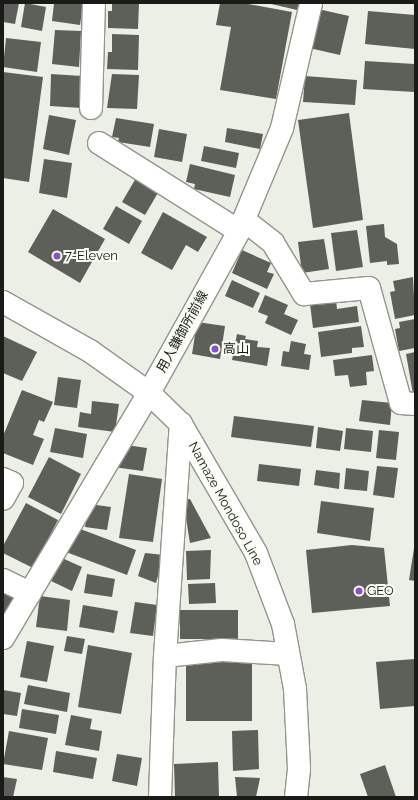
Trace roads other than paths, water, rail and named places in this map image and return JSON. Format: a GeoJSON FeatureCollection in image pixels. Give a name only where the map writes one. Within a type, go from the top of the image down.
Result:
{"type":"FeatureCollection","features":[{"type":"Feature","properties":{"kind":"street"},"geometry":{"type":"LineString","coordinates":[[91,108],[94,3]]}},
{"type":"Feature","properties":{"kind":"street","name":"用人鎌御所前線"},"geometry":{"type":"LineString","coordinates":[[3,638],[149,393],[241,226],[282,128],[311,3]]}},
{"type":"Feature","properties":{"kind":"street"},"geometry":{"type":"LineString","coordinates":[[100,143],[273,244],[304,294],[369,288],[401,403],[415,404]]}},
{"type":"Feature","properties":{"kind":"street","name":"Namaze Mondoso Line"},"geometry":{"type":"LineString","coordinates":[[3,302],[90,351],[149,393],[182,424],[256,553],[283,624],[296,705],[299,768],[296,797]]}},
{"type":"Feature","properties":{"kind":"street"},"geometry":{"type":"LineString","coordinates":[[160,797],[165,656],[182,424]]}},
{"type":"Feature","properties":{"kind":"street"},"geometry":{"type":"LineString","coordinates":[[3,479],[12,482],[3,499]]}},
{"type":"Feature","properties":{"kind":"street"},"geometry":{"type":"LineString","coordinates":[[3,580],[30,593]]}},
{"type":"Feature","properties":{"kind":"street"},"geometry":{"type":"LineString","coordinates":[[165,656],[222,650],[288,654]]}},
{"type":"Feature","properties":{"kind":"place","name":"7-Eleven"},"geometry":{"type":"Point","coordinates":[57,256]}},
{"type":"Feature","properties":{"kind":"place","name":"高山"},"geometry":{"type":"Point","coordinates":[215,349]}},
{"type":"Feature","properties":{"kind":"place","name":"GEO"},"geometry":{"type":"Point","coordinates":[359,591]}}]}
